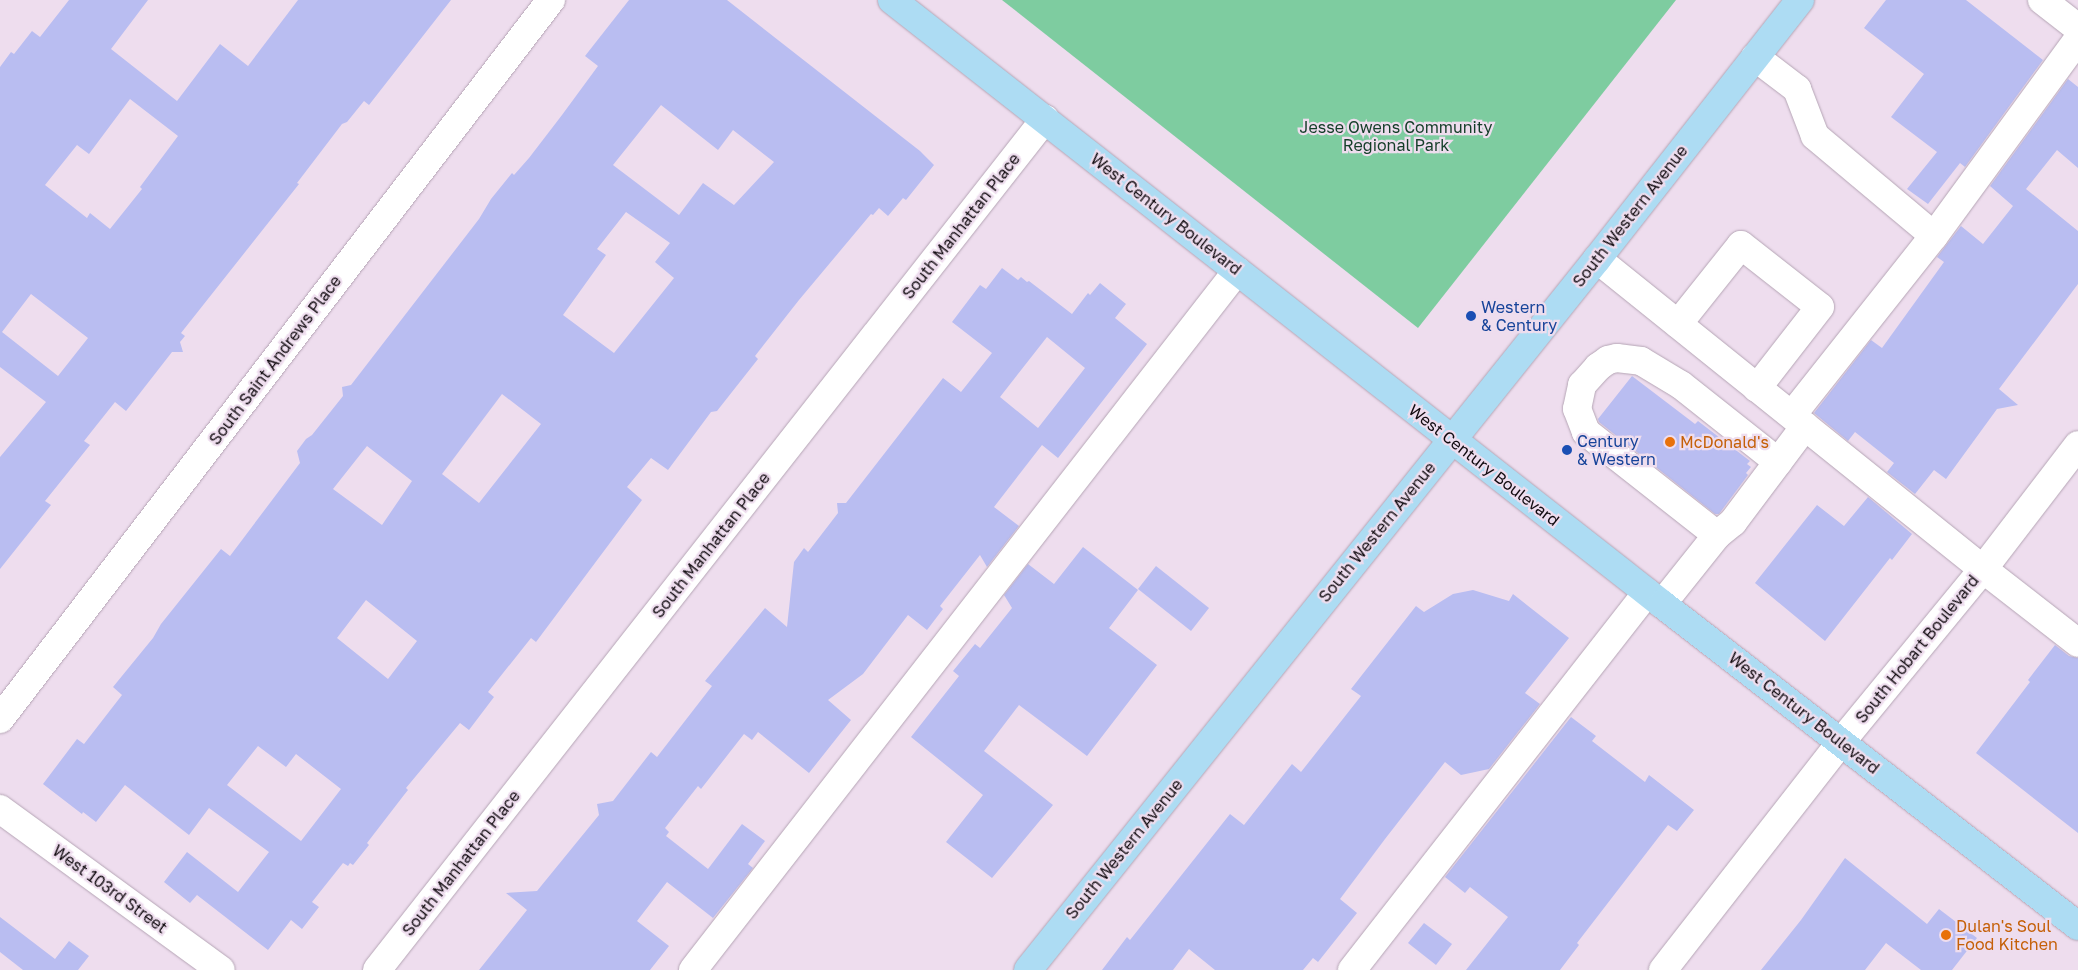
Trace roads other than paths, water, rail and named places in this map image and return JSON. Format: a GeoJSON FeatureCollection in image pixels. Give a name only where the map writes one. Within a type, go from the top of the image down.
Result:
{"type":"FeatureCollection","features":[{"type":"Feature","properties":{"kind":"main road","name":"West Century Boulevard"},"geometry":{"type":"LineString","coordinates":[[892,0],[1654,598],[2078,926]]}},
{"type":"Feature","properties":{"kind":"main road","name":"South Western Avenue"},"geometry":{"type":"LineString","coordinates":[[1028,970],[1451,439],[1597,259],[1800,0]]}},
{"type":"Feature","properties":{"kind":"street","name":"South Saint Andrews Place"},"geometry":{"type":"LineString","coordinates":[[0,719],[551,0]]}},
{"type":"Feature","properties":{"kind":"street"},"geometry":{"type":"LineString","coordinates":[[2042,0],[2078,28]]}},
{"type":"Feature","properties":{"kind":"street"},"geometry":{"type":"LineString","coordinates":[[1352,970],[1654,598],[1717,535],[1733,522],[1778,462],[1798,421],[2078,39]]}},
{"type":"Feature","properties":{"kind":"street"},"geometry":{"type":"LineString","coordinates":[[1755,57],[1797,89],[1815,136],[1934,236]]}},
{"type":"Feature","properties":{"kind":"street","name":"South Manhattan Place"},"geometry":{"type":"LineString","coordinates":[[377,970],[1045,119]]}},
{"type":"Feature","properties":{"kind":"street"},"geometry":{"type":"LineString","coordinates":[[1678,324],[1741,245],[1820,307],[1757,388]]}},
{"type":"Feature","properties":{"kind":"street"},"geometry":{"type":"LineString","coordinates":[[1597,259],[2078,643]]}},
{"type":"Feature","properties":{"kind":"street"},"geometry":{"type":"LineString","coordinates":[[693,970],[1237,271]]}},
{"type":"Feature","properties":{"kind":"street"},"geometry":{"type":"LineString","coordinates":[[1717,535],[1586,432],[1577,409],[1582,385],[1598,367],[1608,360],[1617,358],[1641,361],[1681,385],[1778,462]]}},
{"type":"Feature","properties":{"kind":"street","name":"South Hobart Boulevard"},"geometry":{"type":"LineString","coordinates":[[1663,970],[1841,742],[1983,569],[2078,446]]}},
{"type":"Feature","properties":{"kind":"street","name":"West 103rd Street"},"geometry":{"type":"LineString","coordinates":[[0,808],[221,970]]}},
{"type":"Feature","properties":{"kind":"place","name":"Western & Century"},"geometry":{"type":"Point","coordinates":[1471,316]}},
{"type":"Feature","properties":{"kind":"place","name":"McDonald's"},"geometry":{"type":"Point","coordinates":[1670,442]}},
{"type":"Feature","properties":{"kind":"place","name":"Century & Western"},"geometry":{"type":"Point","coordinates":[1567,450]}},
{"type":"Feature","properties":{"kind":"place","name":"Dulan's Soul Food Kitchen"},"geometry":{"type":"Point","coordinates":[1946,935]}},
{"type":"Feature","properties":{"kind":"park label","name":"Jesse Owens Community Regional Park"},"geometry":{"type":"Point","coordinates":[1396,136]}}]}
